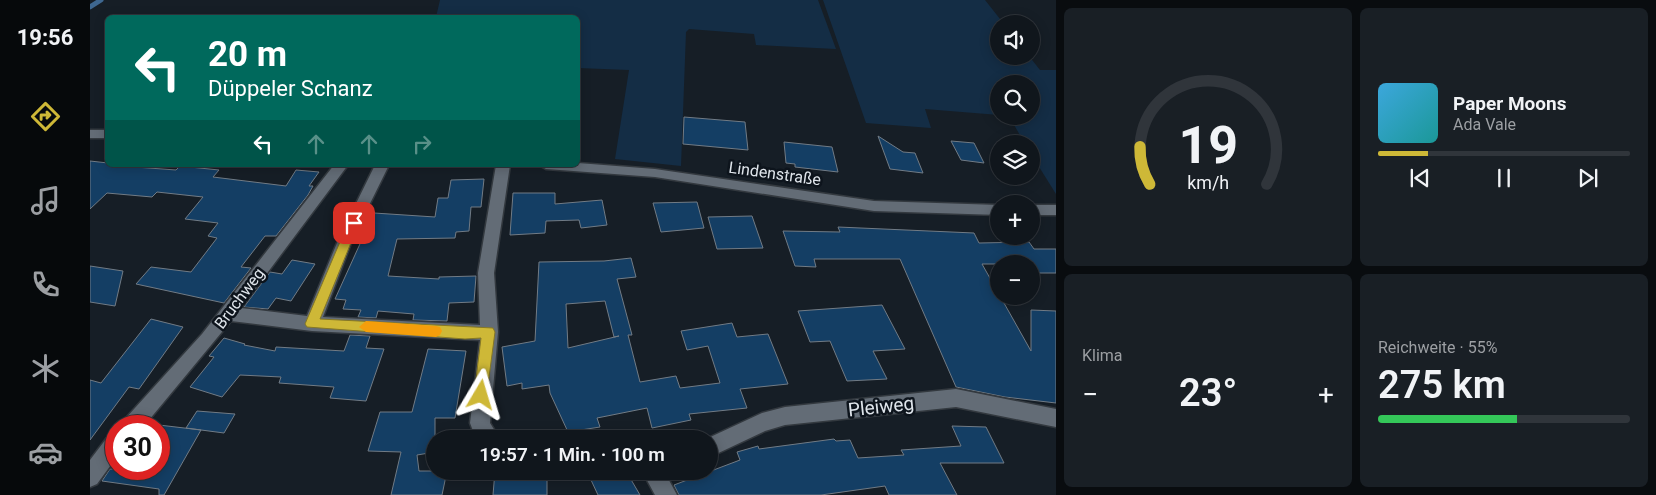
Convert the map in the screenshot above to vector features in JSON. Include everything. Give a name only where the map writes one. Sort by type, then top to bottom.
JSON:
[{"type":"street","points":[[90,144],[100,134]]},
{"type":"street","name":"Bruchweg","points":[[142,415],[179,375],[228,314],[339,167]]},
{"type":"street","points":[[312,324],[346,238],[381,167]]},
{"type":"street","points":[[481,430],[480,423],[488,332],[486,273],[503,167]]},
{"type":"street","name":"Lindenstraße","points":[[573,167],[655,173],[874,206],[990,210]]},
{"type":"street","points":[[1040,210],[1056,210]]},
{"type":"street","points":[[228,314],[312,324],[465,333],[488,332]]},
{"type":"street","name":"Pleiweg","points":[[718,443],[762,422],[785,416],[956,398],[1056,418]]},
{"type":"street","points":[[90,477],[105,457]]},
{"type":"street","points":[[658,480],[667,495]]},
{"type":"shaded area","points":[[440,0],[818,0],[836,49],[756,45],[754,34],[689,29],[686,32],[681,166],[615,159],[629,70],[580,68],[580,15],[436,15]]},
{"type":"shaded area","points":[[823,0],[985,0],[997,15],[990,15],[990,65],[1036,65],[1040,70],[1056,70],[1056,194],[1040,168],[1040,135],[1020,135],[1014,125],[1040,125],[1040,75],[990,75],[990,114],[925,109],[931,128],[866,123]]},
{"type":"building","points":[[684,117],[745,122],[748,150],[683,144]]},
{"type":"building","points":[[878,136],[903,152],[915,153],[923,173],[890,169]]},
{"type":"building","points":[[951,141],[974,143],[984,163],[961,160]]},
{"type":"building","points":[[784,142],[832,147],[838,172],[795,167],[795,164],[786,163]]},
{"type":"building","points":[[90,161],[105,163],[105,167],[176,170],[179,167],[190,167],[219,170],[213,177],[286,186],[296,170],[319,172],[309,186],[313,186],[308,195],[276,236],[265,236],[241,267],[251,268],[224,303],[136,284],[151,267],[191,272],[217,238],[208,236],[218,223],[185,219],[203,197],[157,192],[152,197],[107,193],[90,209]]},
{"type":"building","points":[[484,179],[481,207],[471,207],[469,231],[456,232],[455,238],[397,239],[388,276],[439,279],[439,277],[476,276],[474,302],[449,303],[447,321],[413,320],[414,314],[378,311],[376,318],[358,317],[361,310],[343,309],[346,300],[335,299],[374,213],[435,217],[438,198],[448,198],[451,180]]},
{"type":"building","points":[[513,193],[555,193],[555,204],[602,200],[607,225],[581,228],[579,220],[546,221],[545,233],[510,235]]},
{"type":"building","points":[[697,202],[704,228],[661,232],[653,203]]},
{"type":"building","points":[[752,216],[763,248],[717,249],[708,217]]},
{"type":"building","points":[[838,227],[974,233],[979,243],[990,243],[990,245],[1031,245],[1034,249],[1056,249],[1056,273],[1040,273],[1040,255],[990,255],[990,264],[982,264],[990,278],[990,305],[1005,305],[1031,351],[1031,310],[1056,311],[1056,403],[1005,397],[956,387],[900,259],[814,259],[816,267],[795,266],[783,231],[840,232]]},
{"type":"building","points":[[631,258],[636,277],[617,279],[632,335],[628,335],[640,382],[676,376],[680,388],[720,383],[708,346],[687,350],[681,331],[732,323],[737,337],[768,334],[788,384],[740,389],[747,408],[689,414],[691,420],[652,428],[647,408],[597,418],[600,427],[567,430],[550,393],[549,385],[522,389],[522,383],[507,386],[502,347],[535,341],[539,262],[604,261]],"holes":[[[605,301],[614,337],[619,336],[568,348],[566,304]]]},
{"type":"building","points":[[292,260],[315,264],[291,301],[276,298],[268,309],[244,307],[270,272],[282,274]]},
{"type":"building","points":[[90,266],[123,271],[115,306],[90,302]]},
{"type":"building","points":[[882,305],[905,349],[873,351],[887,379],[847,381],[830,341],[810,342],[798,311]]},
{"type":"building","points":[[151,319],[183,327],[139,389],[129,387],[108,415],[105,415],[105,420],[90,440],[90,380],[101,383]]},
{"type":"building","points":[[350,335],[370,336],[366,348],[384,349],[366,401],[330,398],[334,387],[279,383],[281,377],[240,375],[222,397],[190,387],[214,357],[209,356],[224,338],[244,345],[275,351],[276,347],[344,351]]},
{"type":"building","points":[[428,349],[466,351],[455,418],[435,418],[435,430],[426,430],[426,454],[417,455],[419,471],[426,471],[426,480],[445,480],[442,495],[391,495],[401,452],[368,451],[380,412],[412,412]]},
{"type":"building","points":[[197,411],[235,414],[224,433],[186,428]]},
{"type":"building","points":[[170,426],[201,430],[164,495],[159,495],[159,489],[102,481],[105,476],[105,480],[170,480]]},
{"type":"building","points":[[952,426],[986,427],[1004,463],[940,463],[957,495],[889,495],[885,486],[821,495],[679,495],[674,485],[687,480],[718,480],[718,468],[740,460],[737,452],[758,446],[759,449],[834,439],[836,441],[850,440],[858,458],[904,455],[901,450],[961,446]]},
{"type":"building","points":[[494,480],[547,480],[547,495],[493,495]]},
{"type":"building","points":[[591,480],[631,480],[640,495],[598,495]]},
{"type":"waterway","points":[[90,7],[101,0]]},
{"type":"slow traffic","points":[[366,327],[436,331]]},
{"type":"route","points":[[354,223],[346,238],[312,324],[465,333],[488,332],[481,395]]}]
